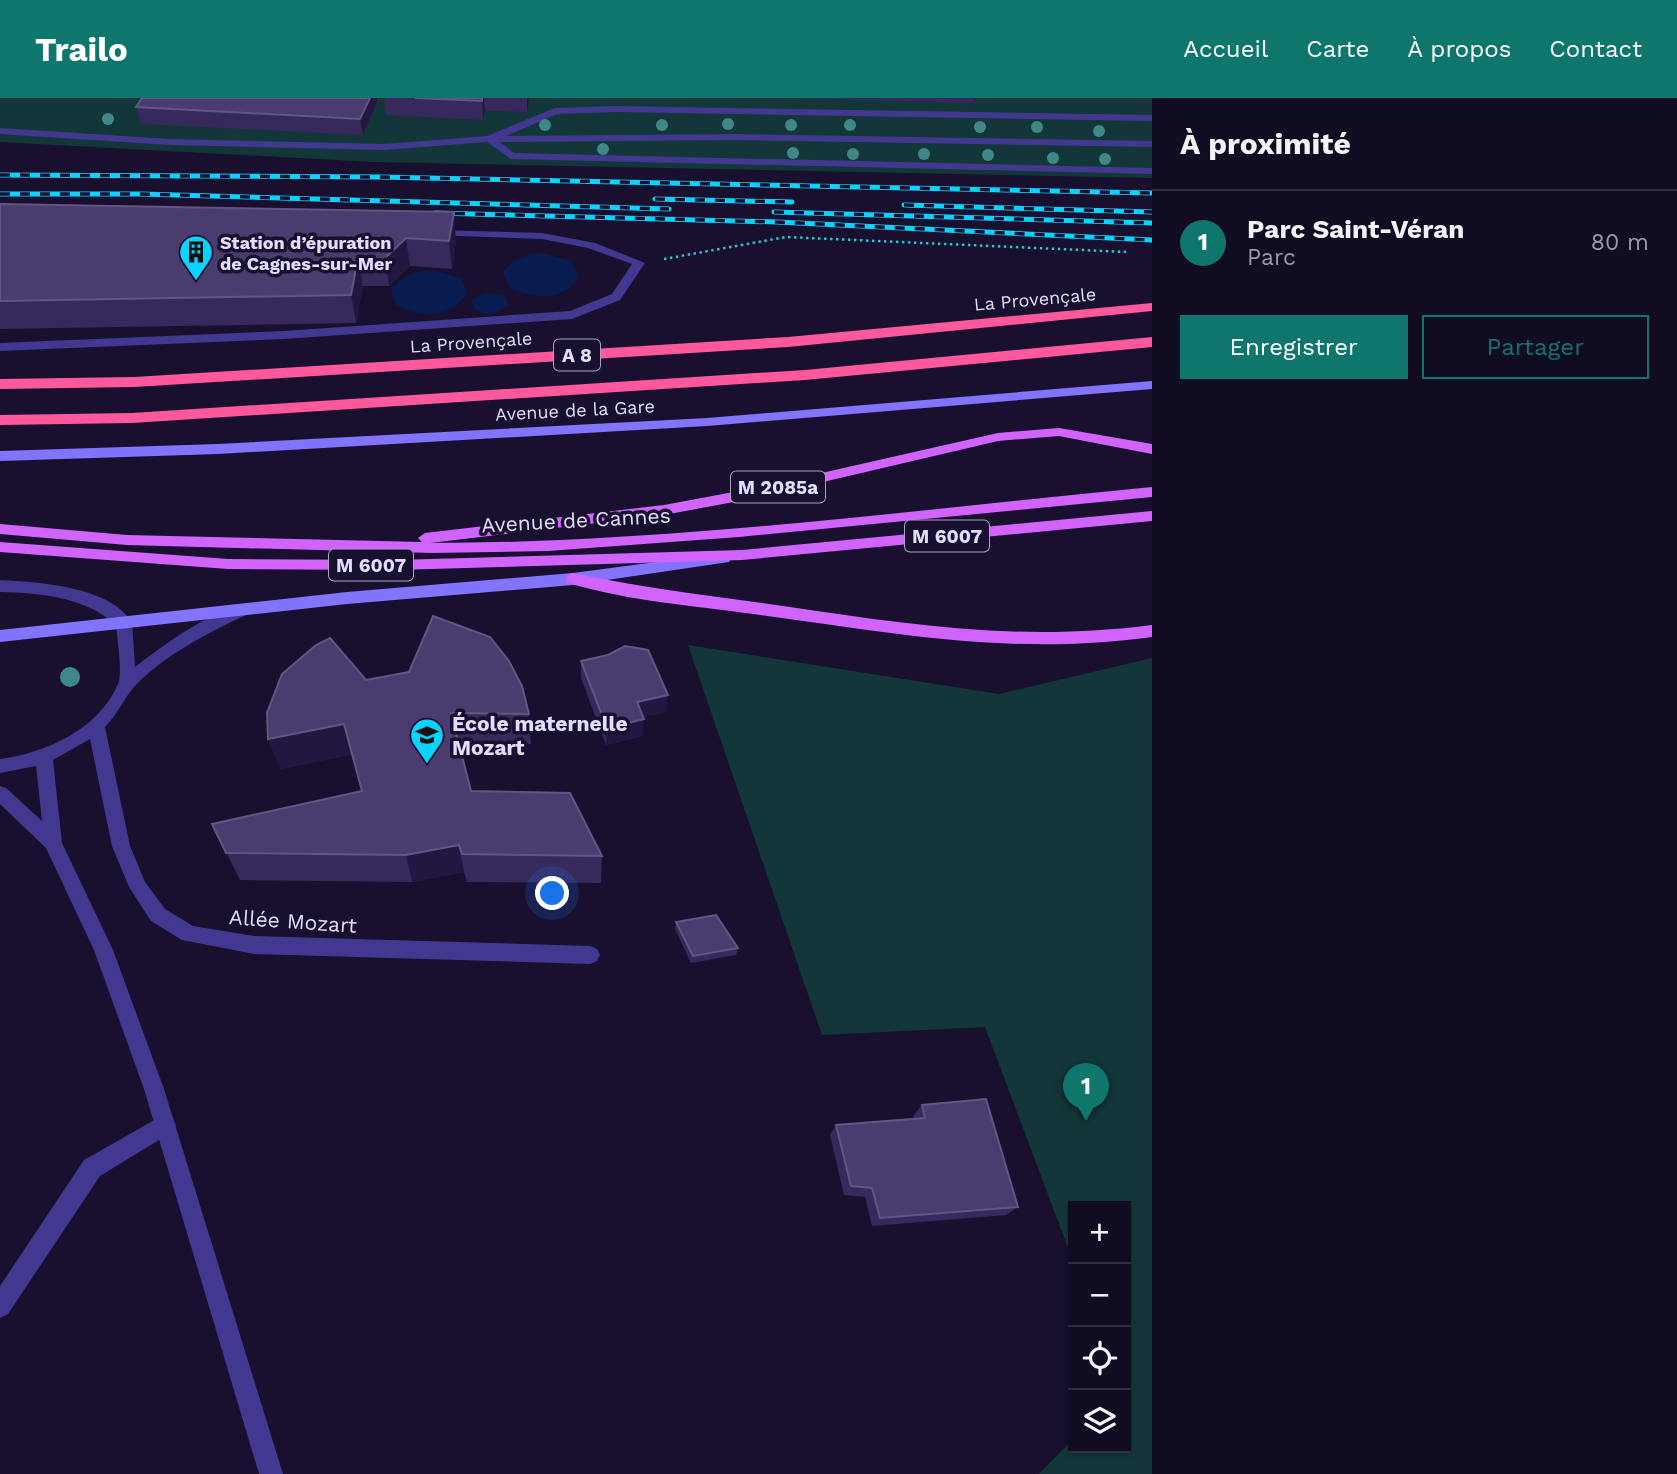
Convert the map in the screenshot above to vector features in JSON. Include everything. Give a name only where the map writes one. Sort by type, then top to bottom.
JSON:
[{"type":"highway","name":"La Provençale","points":[[0,384],[134,383],[788,342],[1152,307]]},
{"type":"highway","name":"A 8","points":[[0,420],[132,418],[804,375],[1152,342]]},
{"type":"main road","name":"Avenue de la Gare","points":[[0,456],[288,445],[694,423],[1152,385]]},
{"type":"main road","name":"M 2085a","points":[[400,544],[430,537],[664,510],[755,493],[998,437],[1059,432],[1152,449]]},
{"type":"main road","name":"Avenue de Cannes","points":[[0,529],[127,540],[400,544],[432,548],[548,546],[738,532],[1152,492]]},
{"type":"main road","name":"Avenue de Cannes","points":[[0,547],[256,564],[396,565],[742,555],[1152,516]]},
{"type":"main road","points":[[0,636],[573,579],[742,555]]},
{"type":"main road","points":[[573,579],[616,589],[839,621],[1019,642],[1110,639],[1152,631]]},
{"type":"street","points":[[489,139],[555,111],[604,109],[1152,118]]},
{"type":"street","points":[[0,131],[170,142],[385,147],[489,139],[737,137],[1152,144]]},
{"type":"street","points":[[489,139],[511,156],[1152,171]]},
{"type":"street","points":[[0,346],[284,335],[572,315],[616,297],[639,263],[591,245],[542,236],[418,233]]},
{"type":"street","points":[[0,586],[70,592],[107,607],[124,622],[128,683]]},
{"type":"street","points":[[0,766],[44,757],[96,726],[128,683],[202,629],[240,611]]},
{"type":"street","name":"Allée Mozart","points":[[96,726],[118,835],[138,887],[158,915],[189,934],[254,945],[590,955]]},
{"type":"street","points":[[44,757],[53,844],[103,950],[165,1125],[271,1474]]},
{"type":"street","points":[[0,793],[53,844]]},
{"type":"street","points":[[0,1306],[92,1168],[165,1125]]},
{"type":"path","points":[[639,263],[697,254],[748,239],[786,237],[1127,252]]},
{"type":"green space","points":[[0,98],[1152,98],[1152,178],[373,162],[0,142]]},
{"type":"green space","points":[[688,645],[999,694],[1152,658],[1152,1474],[1039,1474],[1068,1444],[1068,1453],[1131,1453],[1131,1201],[1068,1201],[1068,1248],[985,1027],[822,1035]]},
{"type":"water","points":[[542,253],[571,261],[579,275],[574,284],[549,296],[519,292],[510,288],[503,273],[507,268],[520,258]]},
{"type":"water","points":[[432,270],[461,278],[467,292],[461,301],[435,314],[415,312],[396,305],[391,291],[399,281],[414,273]]},
{"type":"water","points":[[485,293],[504,295],[509,305],[495,314],[483,313],[473,308],[472,300]]},
{"type":"building","points":[[142,98],[370,98],[360,119],[136,107]]},
{"type":"building","points":[[415,98],[482,98],[482,101]]},
{"type":"building","name":"Station d’épuration de Cagnes-sur-Mer","points":[[0,204],[454,212],[449,241],[406,238],[385,258],[358,258],[351,295],[0,301]]},
{"type":"building","points":[[433,616],[490,637],[509,661],[522,686],[529,714],[451,713],[471,791],[570,793],[602,856],[462,854],[459,845],[406,855],[226,853],[212,824],[362,791],[344,724],[268,739],[267,713],[282,674],[316,645],[330,638],[366,680],[409,672]]},
{"type":"building","points":[[625,646],[648,650],[668,695],[637,702],[644,719],[607,728],[581,661],[608,655]]},
{"type":"building","points":[[716,915],[738,948],[693,956],[676,922]]},
{"type":"building","points":[[986,1099],[1018,1207],[880,1218],[872,1188],[851,1186],[836,1125],[925,1118],[922,1105]]},
{"type":"railway","points":[[0,175],[380,177],[1152,193]]},
{"type":"railway","points":[[0,194],[141,194],[669,209]]},
{"type":"railway","points":[[655,199],[792,202]]},
{"type":"railway","points":[[904,205],[1152,212]]},
{"type":"railway","points":[[774,212],[1152,223]]},
{"type":"railway","points":[[435,213],[777,222],[1152,240]]},
{"type":"place","name":"Station d’épuration de Cagnes-sur-Mer","points":[[196,282]]},
{"type":"place","name":"École maternelle Mozart","points":[[427,765]]},
{"type":"place","name":"Parc Saint-Véran","points":[[1086,1121]]}]
